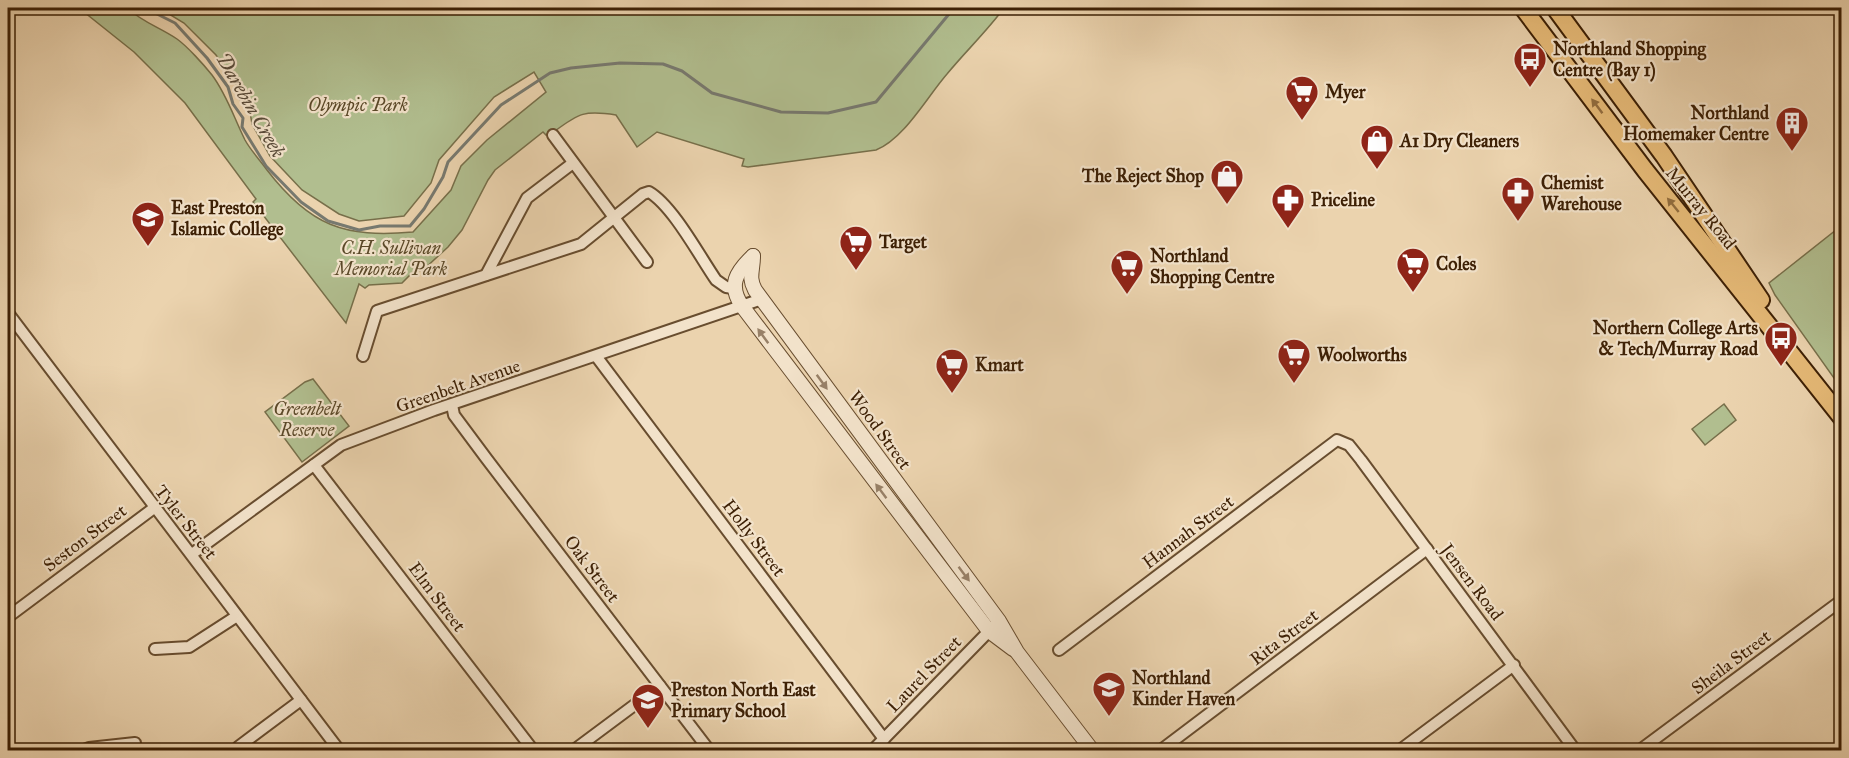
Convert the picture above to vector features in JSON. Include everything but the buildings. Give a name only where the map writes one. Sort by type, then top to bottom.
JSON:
[{"type":"main road","name":"Murray Road","points":[[1523,8],[1645,170],[1842,418]]},
{"type":"main road","name":"Murray Road","points":[[1555,8],[1664,156],[1830,402]]},
{"type":"main road","points":[[1645,170],[1664,156]]},
{"type":"street","points":[[553,135],[647,262]]},
{"type":"street","points":[[486,275],[527,198],[573,163]]},
{"type":"street","points":[[363,356],[377,311],[581,244],[643,194],[649,192],[676,221],[716,280],[726,287],[759,295]]},
{"type":"street","points":[[734,288],[738,273],[753,256],[750,277],[759,295]]},
{"type":"street","name":"Wood Street","points":[[734,288],[736,298],[778,356],[988,631],[1017,652]]},
{"type":"street","name":"Wood Street","points":[[759,295],[999,621],[1017,652],[1092,750]]},
{"type":"street","name":"Greenbelt Avenue","points":[[192,555],[341,445],[742,306],[759,295]]},
{"type":"street","name":"Tyler Street","points":[[8,313],[339,750]]},
{"type":"street","points":[[778,356],[786,349],[788,335]]},
{"type":"street","name":"Holly Street","points":[[596,356],[885,739]]},
{"type":"street","name":"Oak Street","points":[[452,405],[454,415],[473,441],[709,750]]},
{"type":"street","name":"Jensen Road","points":[[1337,440],[1348,445],[1514,665],[1575,750]]},
{"type":"street","name":"Hannah Street","points":[[1059,650],[1337,440]]},
{"type":"street","name":"Elm Street","points":[[314,465],[533,750]]},
{"type":"street","name":"Seston Street","points":[[8,617],[154,508]]},
{"type":"street","name":"Rita Street","points":[[1161,750],[1427,549]]},
{"type":"street","name":"Sheila Street","points":[[1640,750],[1842,600]]},
{"type":"street","points":[[155,649],[189,647],[237,616]]},
{"type":"street","name":"Laurel Street","points":[[873,750],[999,621]]},
{"type":"street","points":[[1400,750],[1514,665]]},
{"type":"street","points":[[574,750],[660,686]]},
{"type":"street","points":[[238,747],[301,700]]},
{"type":"street","points":[[84,750],[135,743]]},
{"type":"green space","name":"Olympic Park","points":[[79,8],[127,8],[177,39],[212,75],[247,144],[298,204],[314,216],[348,230],[389,233],[413,232],[451,190],[461,166],[487,140],[546,92],[534,72],[494,97],[439,160],[431,183],[404,216],[359,221],[339,214],[302,190],[270,156],[252,124],[250,112],[240,100],[238,87],[216,55],[184,23],[159,8],[1004,8],[947,74],[915,116],[896,137],[876,150],[748,167],[742,166],[744,159],[657,132],[637,147],[616,115],[583,114],[555,131],[546,135],[543,132],[495,170],[462,230],[448,247],[423,270],[413,272],[402,283],[369,285],[365,288],[359,284],[346,323],[253,202],[256,199],[185,103],[134,52]]},
{"type":"green space","points":[[1841,226],[1841,388],[1775,295],[1769,283]]},
{"type":"green space","name":"Greenbelt Reserve","points":[[313,379],[349,426],[302,462],[265,412],[305,382]]},
{"type":"green space","points":[[1724,404],[1736,420],[1705,445],[1692,429]]},
{"type":"waterway","name":"Darebin Creek","points":[[145,8],[175,23],[207,58],[228,87],[233,104],[243,118],[242,127],[266,166],[301,202],[328,221],[359,230],[380,226],[410,226],[424,209],[443,177],[448,162],[501,105],[550,73],[571,68],[620,63],[663,64],[682,71],[712,93],[781,112],[828,113],[876,102],[954,8]]},
{"type":"place","name":"Northland Shopping Centre (Bay 1)","points":[[1530,88]]},
{"type":"place","name":"Myer","points":[[1302,121]]},
{"type":"place","name":"Northland Homemaker Centre","points":[[1792,152]]},
{"type":"place","name":"A1 Dry Cleaners","points":[[1377,170]]},
{"type":"place","name":"The Reject Shop","points":[[1227,205]]},
{"type":"place","name":"Chemist Warehouse","points":[[1518,222]]},
{"type":"place","name":"Priceline","points":[[1288,229]]},
{"type":"place","name":"East Preston Islamic College","points":[[148,247]]},
{"type":"place","name":"Target","points":[[856,271]]},
{"type":"place","name":"Coles","points":[[1413,293]]},
{"type":"place","name":"Northland Shopping Centre","points":[[1127,295]]},
{"type":"place","name":"Northern College Arts & Tech/Murray Road","points":[[1781,367]]},
{"type":"place","name":"Woolworths","points":[[1294,384]]},
{"type":"place","name":"Kmart","points":[[952,394]]},
{"type":"place","name":"Northland Kinder Haven","points":[[1109,717]]},
{"type":"place","name":"Preston North East Primary School","points":[[648,729]]},
{"type":"park label","name":"C.H. Sullivan Memorial Park","points":[[391,258]]}]
